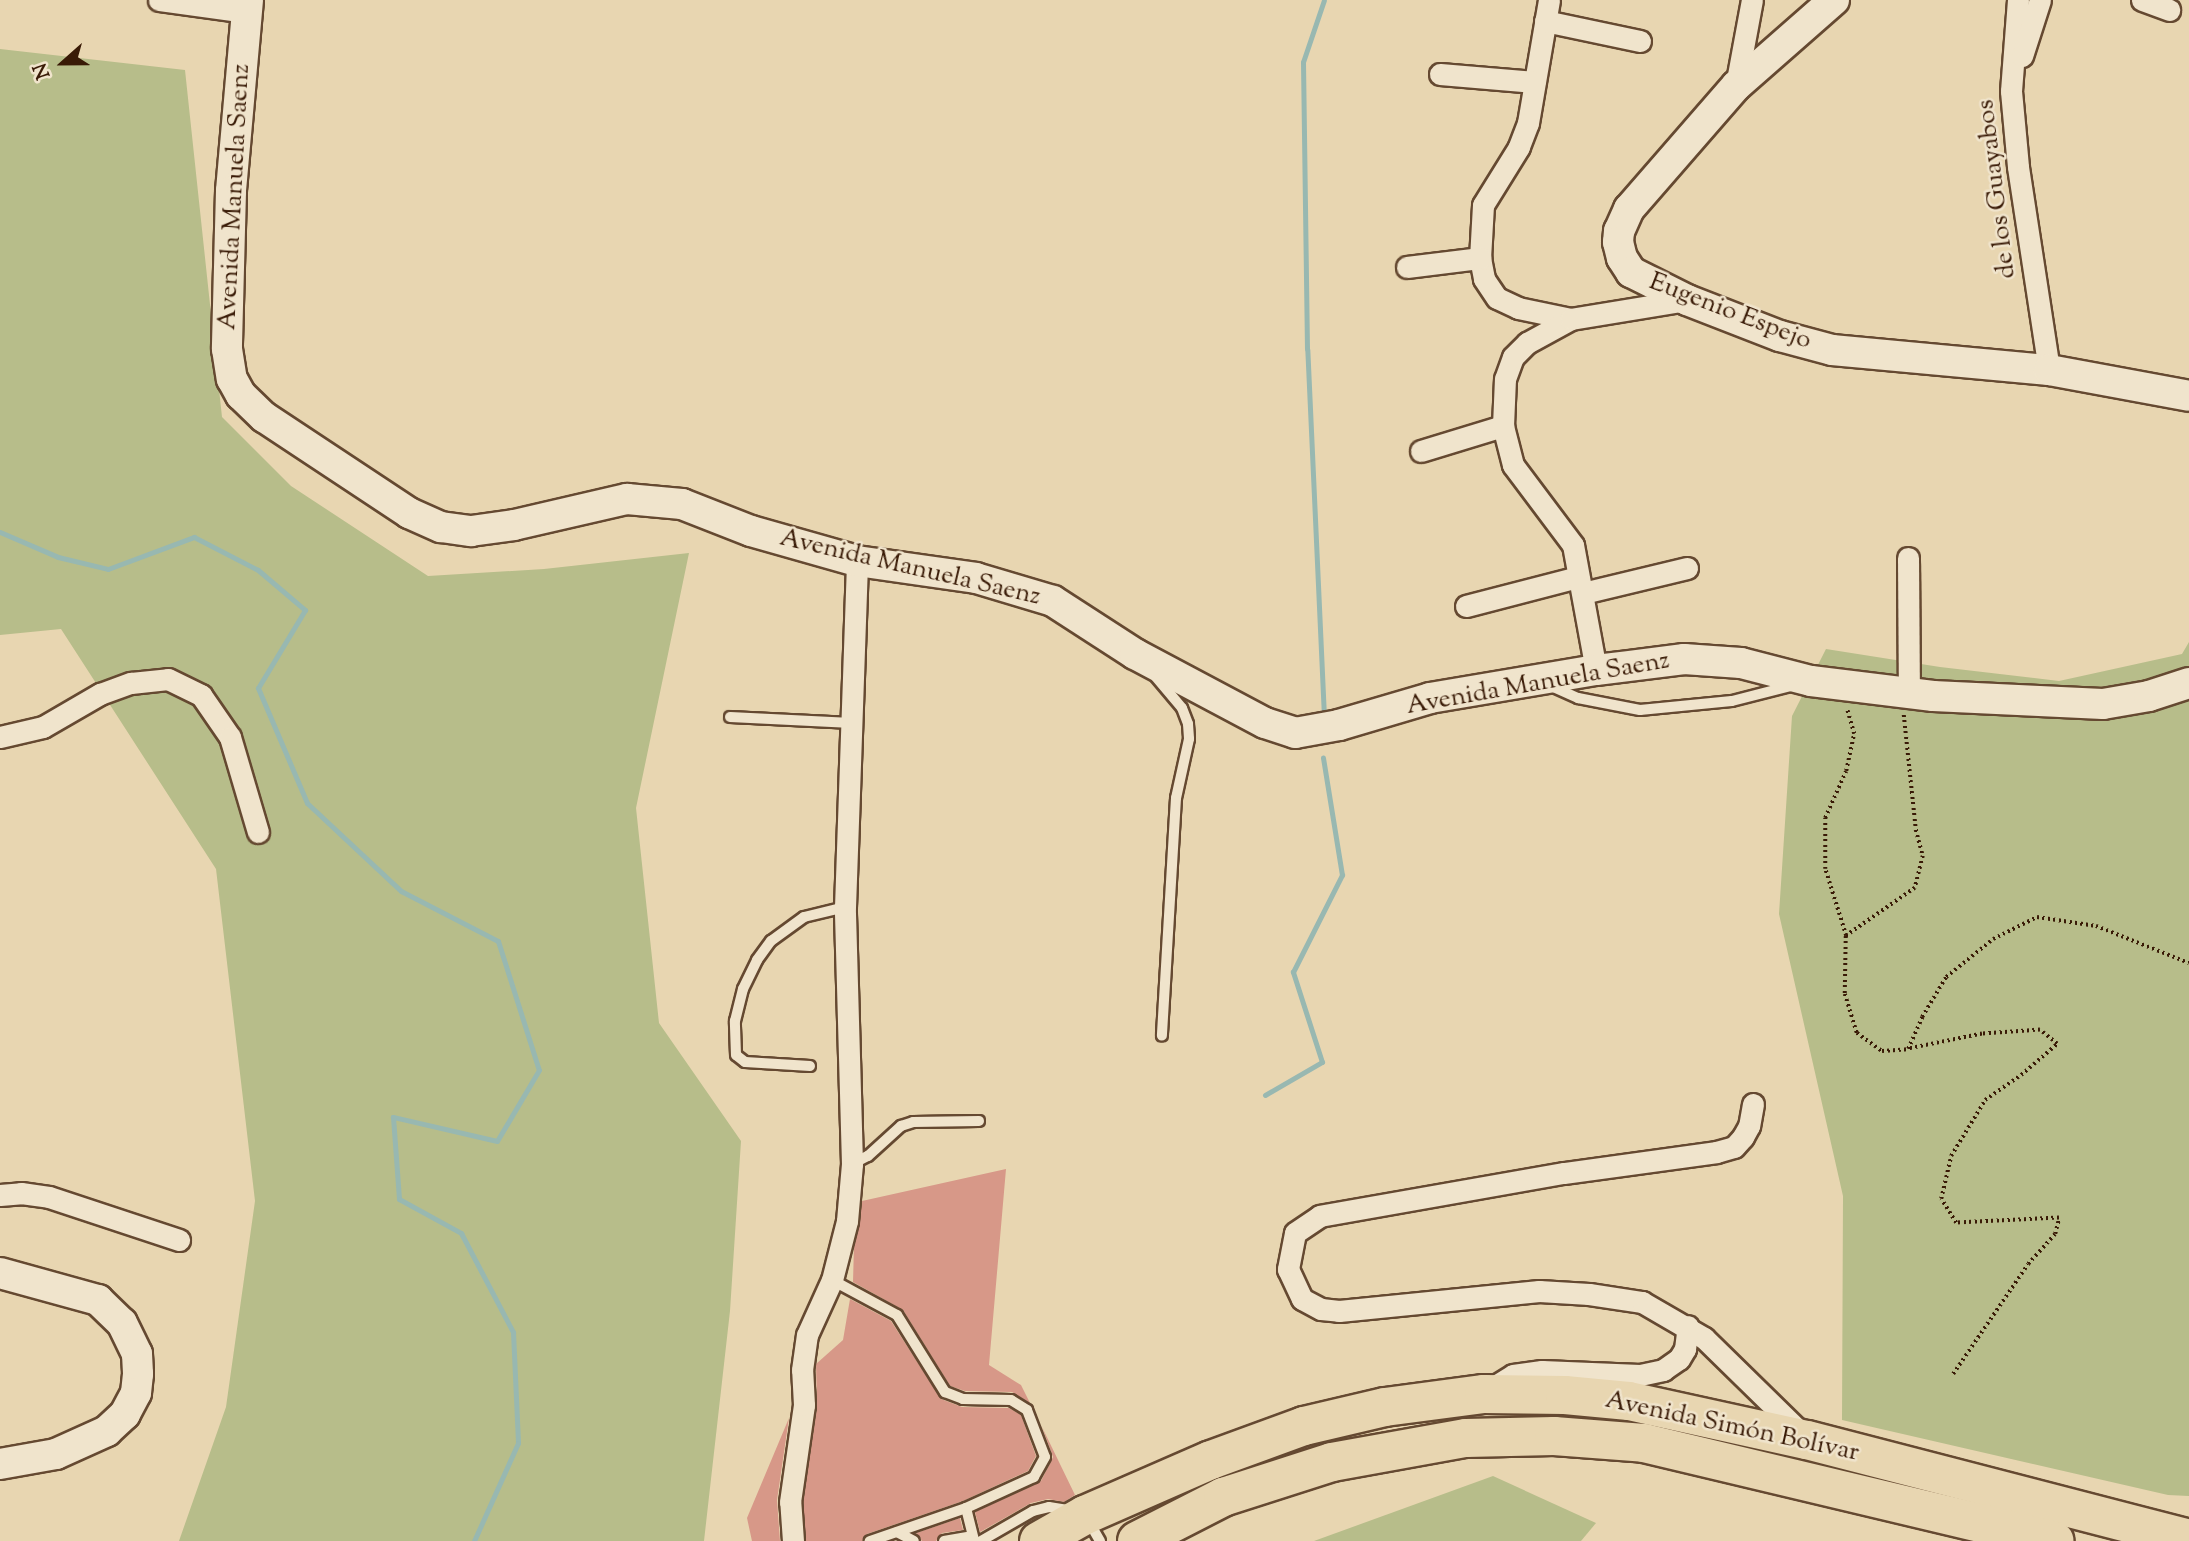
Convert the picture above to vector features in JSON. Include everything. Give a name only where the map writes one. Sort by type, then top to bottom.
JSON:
[{"type":"highway","name":"Avenida Simón Bolívar","points":[[1039,1541],[1093,1528],[1211,1460],[1304,1426],[1385,1407],[1484,1394],[1566,1395],[1629,1401],[1807,1440],[2189,1538]]},
{"type":"highway","name":"Avenida Simón Bolívar","points":[[1137,1541],[1223,1497],[1332,1462],[1466,1438],[1554,1436],[1644,1444],[2054,1541]]},
{"type":"street","points":[[159,0],[247,6]]},
{"type":"street","points":[[1735,86],[1752,0]]},
{"type":"street","name":"Eugenio Espejo","points":[[1834,0],[1735,86],[1629,209],[1619,231],[1622,258],[1631,272],[1687,300],[1780,336],[1832,350],[2049,370],[2189,396]]},
{"type":"street","name":"de los Guayabos","points":[[2018,0],[2011,91],[2018,167],[2049,370]]},
{"type":"street","points":[[2011,91],[2040,0]]},
{"type":"street","points":[[2142,0],[2169,10]]},
{"type":"street","name":"Avenida Manuela Saenz","points":[[247,6],[231,191],[227,349],[237,387],[264,416],[409,513],[441,527],[471,531],[514,526],[627,499],[682,503],[751,531],[857,561],[975,578],[1053,601],[1135,654],[1265,723],[1295,733],[1339,725],[1430,698],[1597,670],[1684,659],[1741,663],[1811,681],[1905,693],[2103,704],[2149,696],[2189,683]]},
{"type":"street","points":[[1571,319],[1518,308],[1497,298],[1484,279],[1480,258],[1483,205],[1519,147],[1528,122],[1547,10],[1640,41]]},
{"type":"street","points":[[1440,74],[1535,82]]},
{"type":"street","points":[[1406,267],[1480,258]]},
{"type":"street","points":[[1597,670],[1573,545],[1513,465],[1503,426],[1505,379],[1513,357],[1527,343],[1571,319],[1687,300]]},
{"type":"street","points":[[1421,451],[1503,426]]},
{"type":"street","points":[[1905,693],[1908,558]]},
{"type":"street","points":[[793,1541],[790,1502],[804,1405],[802,1370],[807,1335],[832,1280],[847,1221],[852,1164],[845,907],[857,561]]},
{"type":"street","points":[[1466,606],[1688,568]]},
{"type":"street","points":[[0,737],[43,727],[100,694],[131,683],[168,679],[201,695],[230,737],[258,832]]},
{"type":"street","points":[[1753,1104],[1749,1126],[1743,1137],[1734,1147],[1717,1152],[1442,1192],[1320,1216],[1295,1233],[1288,1269],[1302,1299],[1321,1309],[1339,1311],[1451,1298],[1552,1292],[1642,1303],[1688,1326],[1729,1360],[1807,1440],[1801,1480]]},
{"type":"street","points":[[0,1195],[49,1197],[179,1240]]},
{"type":"street","points":[[0,1273],[98,1300],[122,1323],[137,1354],[138,1374],[136,1393],[125,1414],[107,1431],[56,1454],[0,1464]]},
{"type":"street","points":[[1484,1394],[1513,1375],[1542,1371],[1640,1375],[1663,1370],[1679,1360],[1685,1349],[1688,1326]]},
{"type":"lane","points":[[1135,654],[1182,708],[1188,724],[1189,739],[1176,798],[1162,1037]]},
{"type":"lane","points":[[1536,680],[1578,698],[1640,710],[1732,701],[1811,681]]},
{"type":"lane","points":[[730,717],[852,723]]},
{"type":"lane","points":[[810,1066],[745,1062],[737,1055],[735,1021],[744,989],[757,960],[771,941],[804,917],[845,907]]},
{"type":"lane","points":[[852,1164],[868,1156],[901,1126],[912,1122],[979,1121]]},
{"type":"lane","points":[[832,1280],[897,1315],[920,1347],[945,1392],[963,1399],[1011,1400],[1027,1410],[1045,1457],[1034,1477],[966,1508],[870,1541]]},
{"type":"lane","points":[[944,1541],[976,1539],[1033,1511],[1049,1507],[1093,1528]]},
{"type":"lane","points":[[966,1508],[976,1539]]},
{"type":"lane","points":[[897,1532],[914,1541]]},
{"type":"path","points":[[1840,685],[1854,734],[1846,771],[1825,818],[1825,869],[1846,936],[1845,994],[1857,1033],[1882,1051],[1909,1049],[1982,1034],[2040,1030],[2057,1044],[2021,1075],[1985,1100],[1951,1156],[1941,1199],[1956,1223],[2059,1218],[2055,1234],[2028,1264],[1953,1374]]},
{"type":"path","points":[[1846,936],[1915,888],[1923,856],[1916,830],[1905,693]]},
{"type":"path","points":[[1909,1049],[1922,1017],[1946,977],[1993,939],[2036,917],[2096,926],[2189,963]]},
{"type":"green space","points":[[0,49],[185,70],[222,417],[291,486],[428,576],[544,569],[689,553],[636,808],[659,1023],[741,1141],[730,1311],[704,1541],[179,1541],[226,1407],[255,1201],[216,869],[61,629],[0,635]]},
{"type":"green space","points":[[2189,642],[2189,1496],[2168,1495],[1842,1420],[1843,1196],[1779,914],[1792,716],[1826,649],[1940,667],[2059,681],[2182,654]]},
{"type":"green space","points":[[1493,1476],[1596,1523],[1581,1541],[1314,1541]]},
{"type":"building","points":[[1006,1169],[989,1365],[1021,1385],[1030,1403],[1012,1392],[965,1391],[950,1386],[903,1310],[853,1282],[854,1246],[862,1201]]},
{"type":"building","points":[[850,1299],[891,1321],[941,1399],[962,1407],[1009,1408],[1021,1415],[1036,1456],[1028,1471],[963,1501],[867,1534],[862,1541],[806,1541],[803,1502],[817,1407],[816,1364],[843,1340]]},
{"type":"building","points":[[789,1418],[777,1500],[780,1541],[752,1541],[747,1518]]},
{"type":"building","points":[[1042,1427],[1075,1495],[1064,1502],[1048,1499],[1031,1503],[980,1532],[975,1512],[1041,1481],[1053,1457]]},
{"type":"building","points":[[960,1518],[963,1530],[942,1533],[936,1541],[922,1541],[916,1533]]},
{"type":"waterway","points":[[1324,0],[1303,62],[1307,349],[1324,717]]},
{"type":"waterway","points":[[0,532],[58,557],[108,569],[194,537],[258,570],[305,610],[258,688],[307,803],[401,891],[498,941],[539,1070],[497,1141],[393,1117],[399,1199],[461,1233],[513,1332],[518,1443],[474,1541]]},
{"type":"waterway","points":[[1265,1095],[1322,1062],[1293,972],[1342,875],[1323,758]]}]
